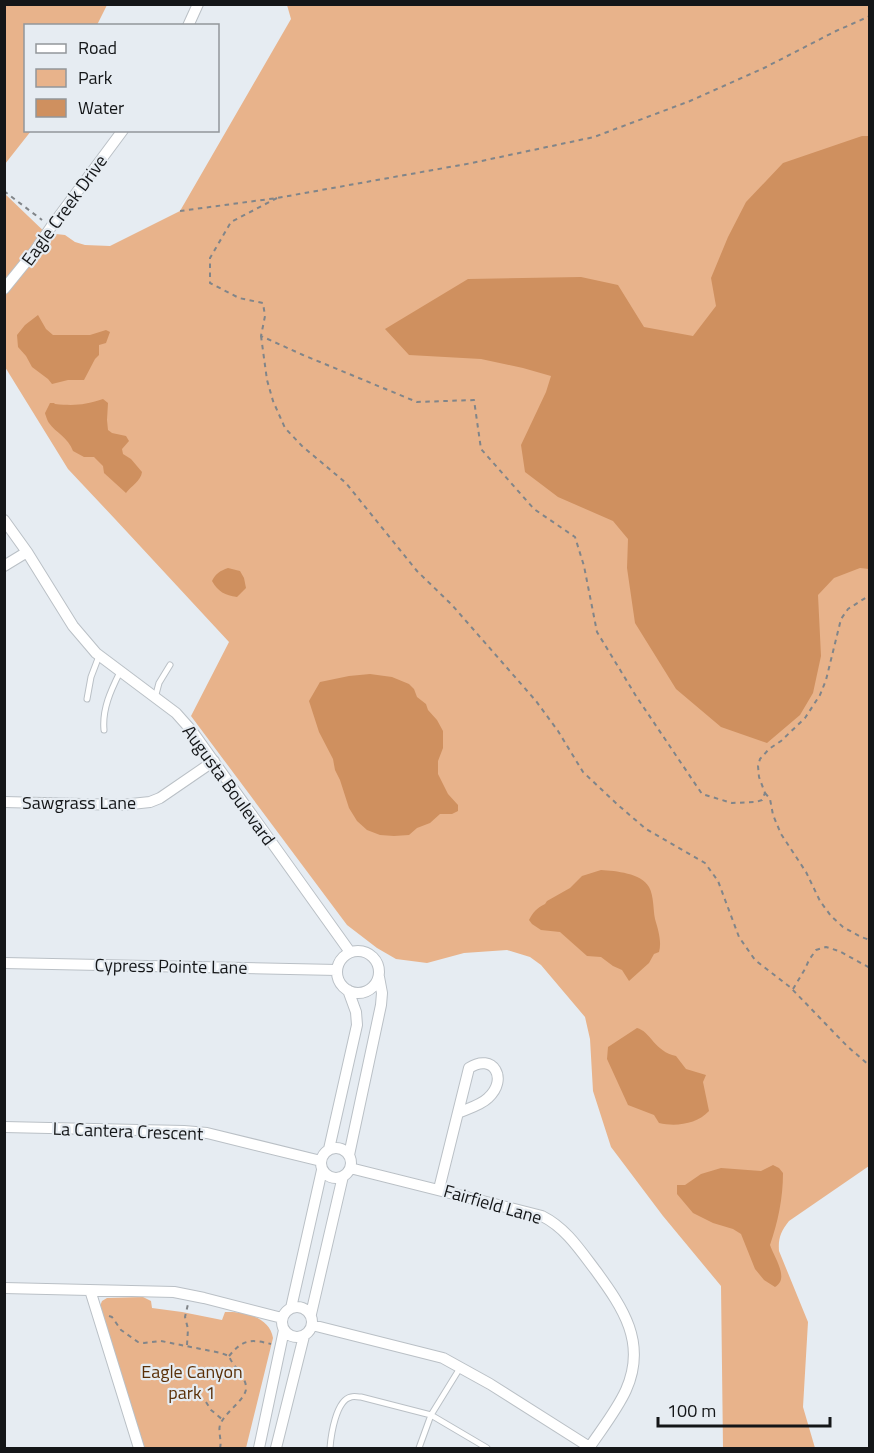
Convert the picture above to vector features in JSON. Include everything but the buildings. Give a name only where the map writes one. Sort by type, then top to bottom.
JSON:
[{"type":"street","points":[[189,24],[198,4]]},
{"type":"street","name":"Eagle Creek Drive","points":[[4,289],[34,252],[122,132]]},
{"type":"street","name":"Augusta Boulevard","points":[[4,520],[27,552],[73,626],[99,656],[176,713],[192,731],[350,952]]},
{"type":"street","points":[[4,566],[27,552]]},
{"type":"street","name":"Sawgrass Lane","points":[[4,802],[122,805],[150,802],[214,761]]},
{"type":"street","points":[[284,1330],[295,1338],[304,1336],[310,1331],[351,1159],[349,1155],[381,1005],[382,993],[378,964],[369,954],[350,952],[341,959],[337,970],[339,982],[355,993],[370,989],[379,977]]},
{"type":"street","name":"Cypress Pointe Lane","points":[[4,963],[337,970]]},
{"type":"street","points":[[291,1308],[322,1156],[329,1149],[357,1025],[356,1012],[348,990]]},
{"type":"street","points":[[439,1189],[469,1068],[476,1063],[494,1067],[498,1073],[498,1082],[494,1091],[487,1099],[458,1113]]},
{"type":"street","name":"La Cantera Crescent","points":[[4,1127],[207,1133],[321,1165]]},
{"type":"street","points":[[329,1149],[342,1149],[349,1155]]},
{"type":"street","points":[[321,1165],[329,1177],[339,1178],[347,1172]]},
{"type":"street","name":"Fairfield Lane","points":[[347,1172],[439,1189],[542,1216],[564,1230],[573,1240],[622,1309],[632,1343],[631,1373],[626,1388],[590,1448]]},
{"type":"street","points":[[4,1288],[174,1292],[282,1318]]},
{"type":"street","points":[[90,1290],[139,1449]]},
{"type":"street","points":[[259,1449],[284,1330],[282,1318],[291,1308],[295,1307],[304,1308],[311,1320],[443,1358],[461,1366],[590,1448]]},
{"type":"street","points":[[276,1449],[304,1336]]},
{"type":"lane","points":[[87,699],[91,677],[99,656]]},
{"type":"lane","points":[[155,698],[159,683],[170,665]]},
{"type":"lane","points":[[104,730],[103,721],[107,700],[120,672]]},
{"type":"lane","points":[[419,1449],[431,1415],[461,1366]]},
{"type":"lane","points":[[330,1449],[338,1409],[343,1401],[350,1397],[361,1397],[431,1415],[487,1449]]},
{"type":"path","points":[[180,211],[277,198],[472,163],[594,137],[690,101],[870,16]]},
{"type":"path","points":[[4,191],[51,227]]},
{"type":"path","points":[[277,198],[231,222],[210,258],[210,283],[238,298],[263,303],[265,316],[261,336],[267,381],[285,428],[315,458],[346,483],[417,571],[452,605],[536,701],[583,772],[646,829],[705,863],[718,881],[740,937],[755,960],[793,990],[847,1046],[870,1066]]},
{"type":"path","points":[[261,336],[417,402],[474,400],[481,449],[534,509],[575,537],[584,566],[597,632],[642,705],[702,794],[732,803],[756,802],[762,800],[765,793]]},
{"type":"path","points":[[870,595],[849,609],[841,619],[826,680],[820,695],[805,718],[769,749],[760,759],[758,766],[759,777],[770,799],[773,815],[781,834],[831,916],[843,927],[870,940]]},
{"type":"path","points":[[793,990],[816,950],[826,947],[839,951],[870,968]]},
{"type":"path","points":[[187,1347],[189,1329],[185,1317],[189,1295]]},
{"type":"path","points":[[97,1313],[112,1317],[121,1330],[138,1342],[161,1341],[229,1356],[245,1382],[246,1393],[229,1410],[223,1420],[219,1431],[220,1449]]},
{"type":"path","points":[[229,1356],[238,1346],[248,1341],[281,1346]]},
{"type":"path","points":[[206,1402],[211,1410],[223,1420]]},
{"type":"green space","points":[[4,5],[107,5],[98,24],[24,24],[24,132],[30,132],[5,164]]},
{"type":"green space","points":[[287,5],[869,5],[869,1166],[789,1221],[781,1235],[779,1246],[808,1322],[803,1407],[815,1448],[723,1448],[721,1286],[663,1216],[611,1147],[593,1091],[590,1039],[585,1017],[541,965],[530,957],[507,950],[464,953],[427,963],[396,959],[347,925],[191,716],[229,642],[68,469],[5,367],[4,193],[52,239],[56,234],[65,235],[85,245],[110,246],[180,211],[291,19]]},
{"type":"green space","name":"Eagle Canyon park 1","points":[[143,1297],[151,1301],[152,1308],[222,1320],[225,1312],[247,1314],[267,1325],[273,1338],[246,1448],[143,1448],[100,1306],[107,1298]]},
{"type":"water","points":[[862,136],[870,136],[869,569],[860,568],[834,578],[818,595],[821,656],[813,693],[800,715],[767,743],[721,727],[676,689],[635,623],[627,568],[628,539],[613,521],[558,497],[525,472],[521,445],[551,376],[481,359],[409,355],[385,329],[468,279],[581,277],[618,285],[644,327],[693,336],[716,306],[711,278],[746,202],[783,163]]},
{"type":"water","points":[[38,315],[46,329],[53,335],[90,335],[106,330],[110,332],[106,343],[99,345],[99,355],[84,380],[68,380],[52,384],[32,367],[18,347],[17,335]]},
{"type":"water","points":[[103,399],[108,403],[108,430],[126,436],[129,441],[122,449],[123,454],[131,459],[142,472],[138,481],[126,493],[104,473],[103,466],[94,457],[84,457],[73,451],[68,442],[49,423],[45,414],[50,403],[79,404]]},
{"type":"water","points":[[228,568],[240,571],[244,578],[246,588],[237,597],[222,592],[212,581],[215,576]]},
{"type":"water","points":[[370,674],[392,677],[409,684],[417,697],[426,704],[443,731],[443,748],[438,761],[438,774],[448,794],[458,805],[458,811],[452,814],[440,814],[430,823],[417,828],[409,835],[380,835],[367,830],[357,821],[349,808],[333,759],[319,732],[309,701],[320,682]]},
{"type":"water","points":[[601,870],[634,876],[645,882],[652,894],[660,940],[659,952],[654,954],[649,963],[629,981],[622,970],[601,957],[587,956],[560,932],[541,930],[529,920],[537,909],[570,888],[582,876]]},
{"type":"water","points":[[637,1028],[646,1033],[663,1050],[676,1056],[686,1069],[706,1075],[703,1082],[709,1111],[699,1119],[679,1124],[659,1123],[654,1115],[628,1105],[607,1059],[608,1047]]},
{"type":"water","points":[[773,1165],[783,1173],[780,1210],[770,1245],[781,1273],[781,1279],[775,1287],[764,1280],[755,1269],[741,1234],[693,1213],[677,1194],[677,1185],[685,1185],[701,1174],[721,1168],[761,1171]]}]
